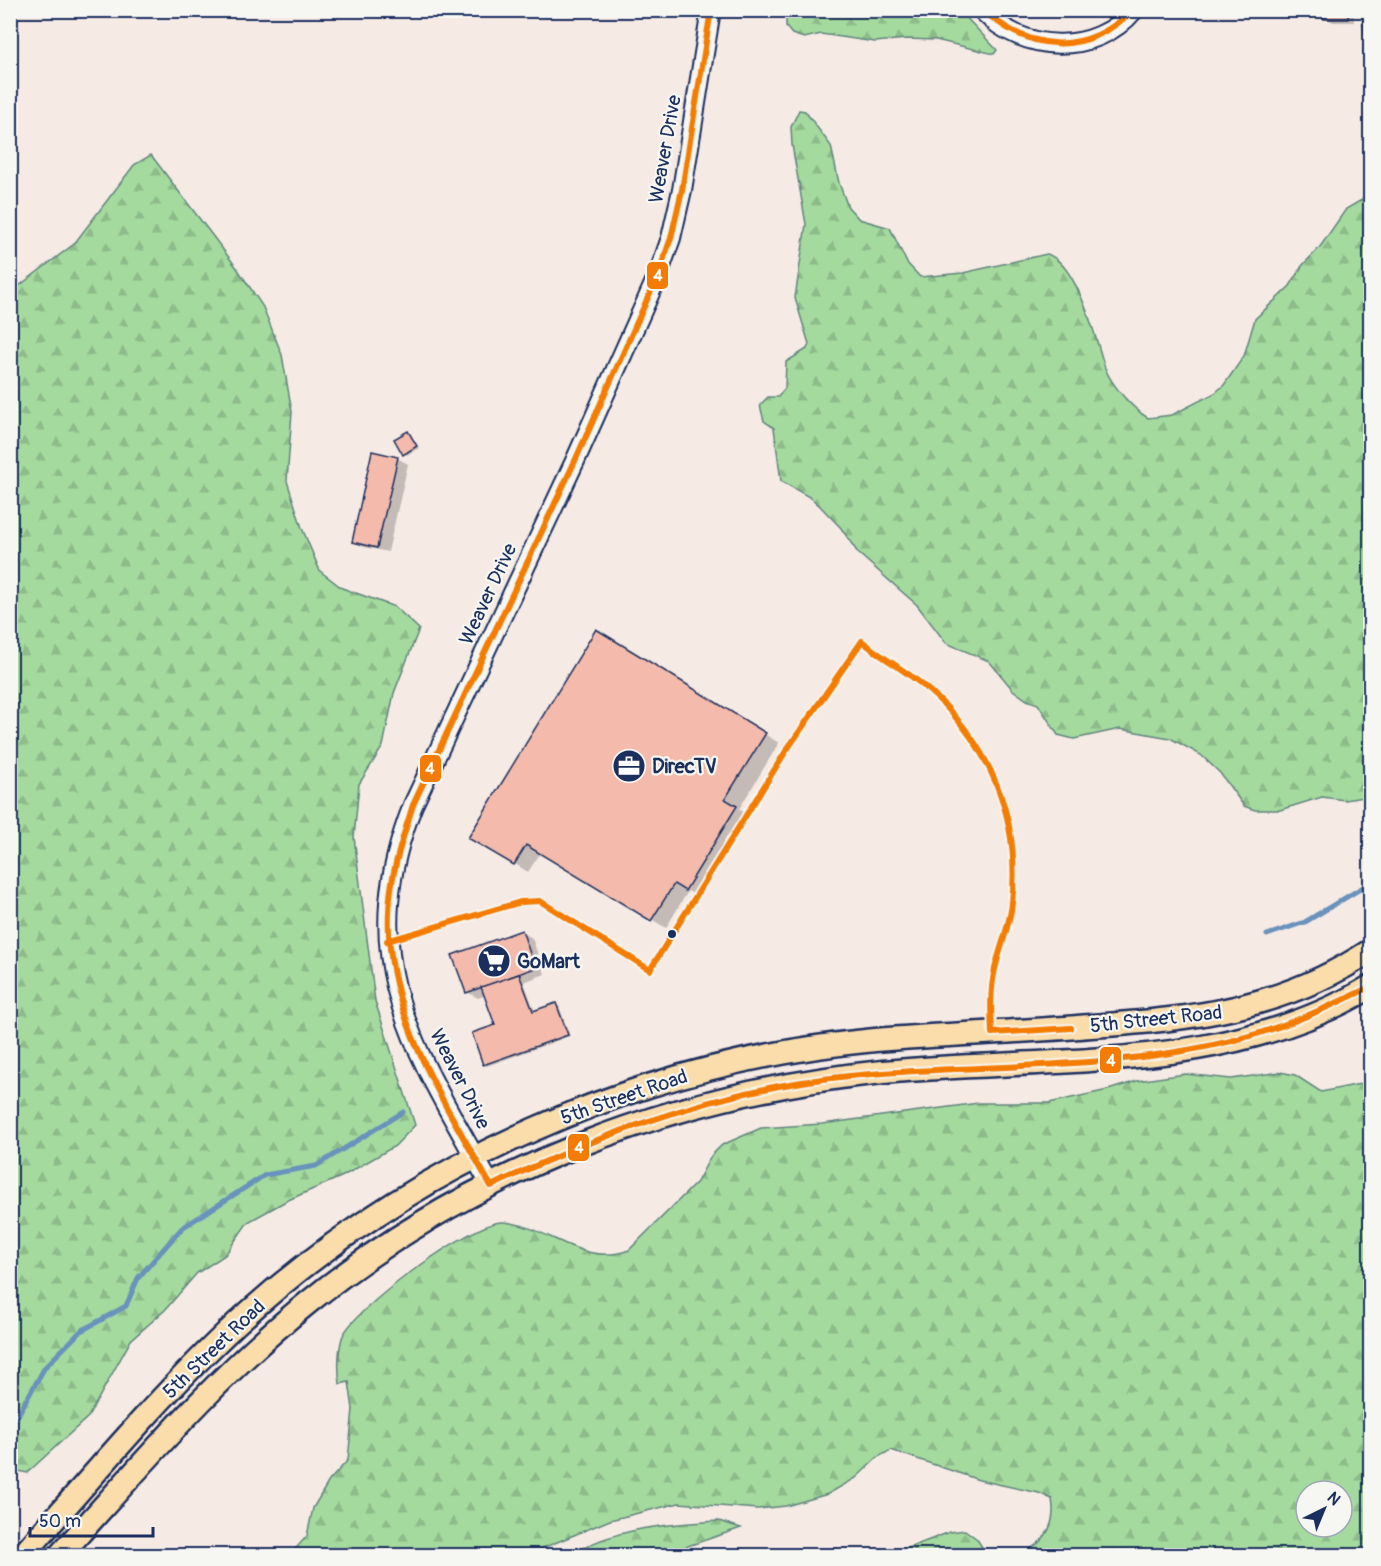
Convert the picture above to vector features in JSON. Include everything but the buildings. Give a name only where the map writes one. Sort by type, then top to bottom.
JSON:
[{"type":"main road","name":"5th Street Road","points":[[22,1556],[157,1405],[238,1323],[332,1246],[379,1214],[475,1157],[573,1113],[691,1073],[750,1059],[880,1040],[1175,1021],[1238,1010],[1301,988],[1371,951]]},
{"type":"main road","name":"5th Street Road","points":[[58,1556],[221,1381],[309,1301],[397,1239],[490,1186],[602,1136],[704,1103],[802,1082],[883,1072],[1149,1054],[1219,1044],[1308,1018],[1371,987]]},
{"type":"street","name":"Weaver Drive","points":[[490,1186],[419,1051],[397,996],[386,919],[393,864],[413,805],[575,461],[658,275],[671,238],[682,190],[711,10]]},
{"type":"street","points":[[982,10],[1007,31],[1045,44],[1065,44],[1093,38],[1118,26],[1134,10]]},
{"type":"green space","points":[[786,11],[960,11],[997,50],[994,54],[936,40],[907,39],[875,42],[821,34],[804,38],[792,34],[786,27]]},
{"type":"green space","points":[[1361,11],[1370,11],[1370,73]]},
{"type":"green space","points":[[799,110],[805,111],[831,146],[839,183],[848,207],[859,219],[890,228],[907,263],[920,277],[963,273],[1047,254],[1058,261],[1077,287],[1112,382],[1136,409],[1148,418],[1172,415],[1215,393],[1224,385],[1244,356],[1255,319],[1290,286],[1302,266],[1320,247],[1346,209],[1370,195],[1370,796],[1345,800],[1322,797],[1280,810],[1255,810],[1244,806],[1220,773],[1201,755],[1170,738],[1120,729],[1074,739],[1058,735],[1038,704],[1027,700],[1013,690],[989,661],[946,643],[917,605],[858,553],[841,528],[820,506],[811,498],[781,481],[774,428],[764,421],[760,405],[768,397],[778,397],[785,388],[786,362],[807,349],[809,344],[795,298],[806,224],[792,145],[791,127]]},
{"type":"green space","points":[[151,155],[237,268],[263,307],[282,355],[292,412],[287,481],[302,528],[320,571],[342,588],[395,607],[419,629],[394,693],[383,746],[359,784],[354,837],[375,1001],[415,1125],[395,1146],[343,1176],[286,1201],[248,1222],[225,1255],[197,1273],[165,1310],[131,1340],[88,1417],[27,1473],[10,1469],[11,292],[74,244],[134,165]]},
{"type":"green space","points":[[1280,1072],[1295,1075],[1321,1092],[1370,1082],[1370,1555],[1018,1555],[1035,1546],[1046,1534],[1052,1518],[1052,1499],[1039,1493],[979,1480],[891,1450],[878,1457],[856,1478],[828,1494],[786,1506],[758,1509],[679,1503],[610,1520],[526,1555],[290,1555],[307,1536],[313,1508],[329,1481],[348,1460],[353,1409],[349,1382],[340,1384],[339,1361],[342,1338],[350,1325],[390,1288],[442,1250],[467,1235],[488,1225],[503,1222],[535,1230],[580,1250],[596,1254],[612,1254],[629,1250],[697,1182],[711,1156],[722,1145],[761,1128],[822,1124],[979,1103],[1049,1103],[1137,1081],[1185,1074],[1231,1079]]},
{"type":"green space","points":[[719,1521],[741,1528],[676,1550],[645,1555],[569,1555],[605,1538],[623,1533],[660,1526]]},
{"type":"green space","points":[[965,1530],[977,1539],[985,1552],[981,1556],[890,1555],[950,1532]]},
{"type":"waterway","points":[[1267,935],[1305,922],[1370,883]]},
{"type":"waterway","points":[[10,1429],[45,1367],[81,1331],[126,1306],[138,1278],[182,1228],[265,1175],[316,1166],[403,1112]]},
{"type":"transit line","name":"4","points":[[711,10],[682,190],[671,238],[658,275],[575,461],[413,805],[394,871],[389,912],[390,949],[396,985],[420,1055],[491,1186],[604,1137],[682,1110],[761,1089],[856,1075],[1076,1063],[1185,1051],[1273,1029],[1322,1010],[1370,987]]},
{"type":"transit line","name":"4","points":[[983,10],[1020,35],[1039,41],[1058,43],[1078,42],[1096,35],[1115,25],[1133,10]]},
{"type":"transit line","name":"4","points":[[387,941],[521,902],[540,901],[650,970],[786,751],[862,641],[925,687],[948,709],[967,732],[983,757],[1006,812],[1014,872],[1009,920],[993,977],[992,1033],[1071,1028]]},
{"type":"place","name":"DirecTV","points":[[629,766]]},
{"type":"place","name":"GoMart","points":[[494,961]]}]
